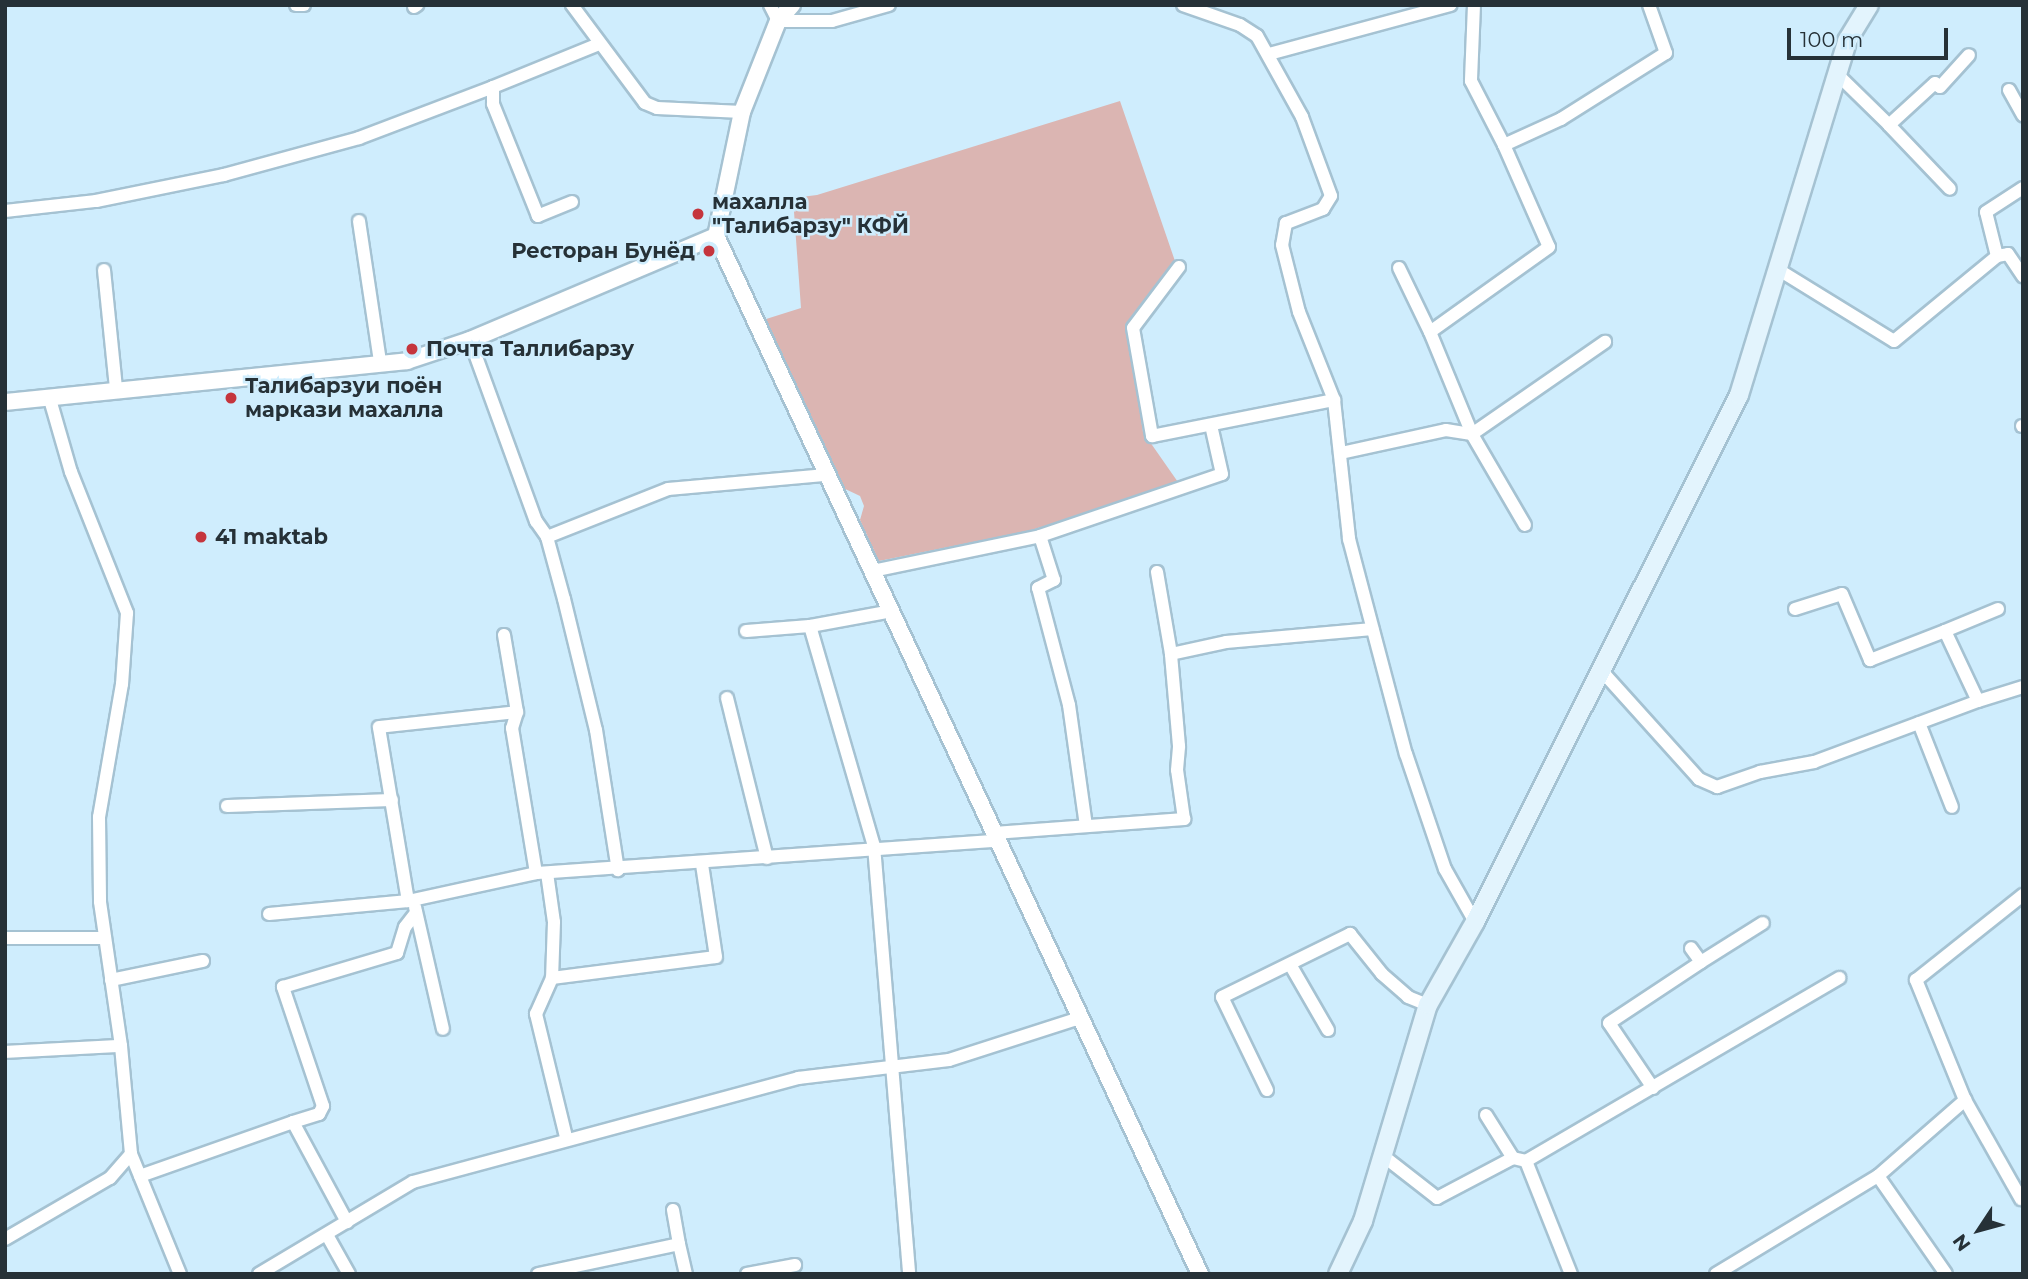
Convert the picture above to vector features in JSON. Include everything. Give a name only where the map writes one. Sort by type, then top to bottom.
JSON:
[{"type":"main road","points":[[1338,1274],[1363,1221],[1428,1005],[1475,922],[1739,395],[1847,41],[1869,5]]},
{"type":"street","points":[[296,5],[304,5]]},
{"type":"street","points":[[572,5],[645,103],[657,108],[742,112]]},
{"type":"street","points":[[771,5],[778,21]]},
{"type":"street","points":[[792,5],[778,21],[742,112],[716,236],[1200,1274]]},
{"type":"street","points":[[778,21],[832,21],[889,5]]},
{"type":"street","points":[[1182,5],[1240,25],[1256,36],[1269,54],[1311,137],[1331,196],[1323,209],[1286,223],[1281,234],[1299,312],[1334,400],[1349,539],[1372,629],[1445,869],[1475,922]]},
{"type":"street","points":[[1269,54],[1450,5]]},
{"type":"street","points":[[1430,332],[1549,247],[1504,145],[1471,81],[1474,5]]},
{"type":"street","points":[[1504,145],[1561,119],[1666,53],[1649,5]]},
{"type":"street","points":[[5,211],[96,201],[225,175],[359,138],[599,44]]},
{"type":"street","points":[[1889,125],[1935,83],[1940,87],[1969,55]]},
{"type":"street","points":[[1837,74],[1950,189]]},
{"type":"street","points":[[493,87],[493,104],[538,216],[572,202]]},
{"type":"street","points":[[2009,90],[2023,115]]},
{"type":"street","points":[[1997,257],[1986,212],[2023,188]]},
{"type":"street","points":[[359,221],[380,362]]},
{"type":"street","points":[[5,402],[407,361],[470,340],[716,236]]},
{"type":"street","points":[[1779,270],[1894,341],[1997,257],[2008,254],[2023,276]]},
{"type":"street","points":[[1179,267],[1133,328],[1152,436],[1334,400]]},
{"type":"street","points":[[1399,268],[1430,332],[1472,435],[1525,525]]},
{"type":"street","points":[[104,270],[116,389]]},
{"type":"street","points":[[470,340],[536,521],[547,537],[596,730],[618,870]]},
{"type":"street","points":[[1341,453],[1446,430],[1472,435],[1605,342]]},
{"type":"street","points":[[49,396],[71,472],[127,613],[122,684],[99,817],[100,902],[121,1046],[131,1154],[180,1274]]},
{"type":"street","points":[[873,571],[1040,536],[1222,474],[1211,425]]},
{"type":"street","points":[[547,537],[668,489],[826,475]]},
{"type":"street","points":[[1040,536],[1054,580],[1038,588],[1069,705],[1086,826]]},
{"type":"street","points":[[270,914],[413,904],[541,873],[702,864],[1086,826],[1184,819],[1177,770],[1179,746],[1171,654],[1157,572]]},
{"type":"street","points":[[1795,609],[1842,594],[1870,660],[1998,609]]},
{"type":"street","points":[[746,631],[810,626],[892,611]]},
{"type":"street","points":[[810,626],[874,846],[909,1274]]},
{"type":"street","points":[[1171,654],[1226,642],[1372,629]]},
{"type":"street","points":[[1945,631],[1978,701]]},
{"type":"street","points":[[504,635],[517,712],[512,728],[541,873],[554,922],[552,978],[536,1014],[566,1137]]},
{"type":"street","points":[[1600,668],[1709,786],[1814,762],[2023,687]]},
{"type":"street","points":[[727,698],[767,858]]},
{"type":"street","points":[[443,1029],[413,904],[379,727],[517,712]]},
{"type":"street","points":[[1919,723],[1952,807]]},
{"type":"street","points":[[227,806],[392,800]]},
{"type":"street","points":[[552,978],[716,957],[702,864]]},
{"type":"street","points":[[2021,1199],[1965,1100],[1916,980],[2023,895]]},
{"type":"street","points":[[140,1176],[319,1114],[323,1107],[283,987],[397,953],[413,904]]},
{"type":"street","points":[[1653,1088],[1609,1023],[1763,923]]},
{"type":"street","points":[[1267,1090],[1222,997],[1291,966],[1350,934],[1391,982],[1408,997],[1428,1005]]},
{"type":"street","points":[[5,938],[105,938]]},
{"type":"street","points":[[1691,948],[1701,962]]},
{"type":"street","points":[[111,980],[202,961]]},
{"type":"street","points":[[1291,966],[1328,1030]]},
{"type":"street","points":[[1382,1155],[1437,1198],[1520,1160],[1653,1088],[1839,978]]},
{"type":"street","points":[[259,1274],[413,1182],[566,1137],[799,1078],[949,1060],[1080,1018]]},
{"type":"street","points":[[5,1052],[121,1046]]},
{"type":"street","points":[[1716,1274],[1878,1176],[1965,1100]]},
{"type":"street","points":[[1486,1115],[1520,1160],[1570,1274]]},
{"type":"street","points":[[293,1122],[348,1222]]},
{"type":"street","points":[[5,1239],[110,1178],[131,1154]]},
{"type":"street","points":[[1878,1176],[1946,1274]]},
{"type":"street","points":[[673,1210],[687,1274]]},
{"type":"street","points":[[327,1235],[349,1274]]},
{"type":"street","points":[[538,1274],[679,1244]]},
{"type":"street","points":[[747,1274],[795,1265]]},
{"type":"shaded area","points":[[1120,101],[1176,264],[1127,327],[1143,432],[1180,485],[1028,531],[879,561],[860,520],[864,506],[860,496],[839,486],[763,320],[801,308],[793,198],[817,195]]},
{"type":"place","name":"махалла \"Талибарзу\" КФЙ","points":[[698,214]]},
{"type":"place","name":"Ресторан Бунёд","points":[[709,251]]},
{"type":"place","name":"Почта Таллибарзу","points":[[412,349]]},
{"type":"place","name":"Талибарзуи поён маркази махалла","points":[[231,398]]},
{"type":"place","name":"41 maktab","points":[[201,537]]}]
